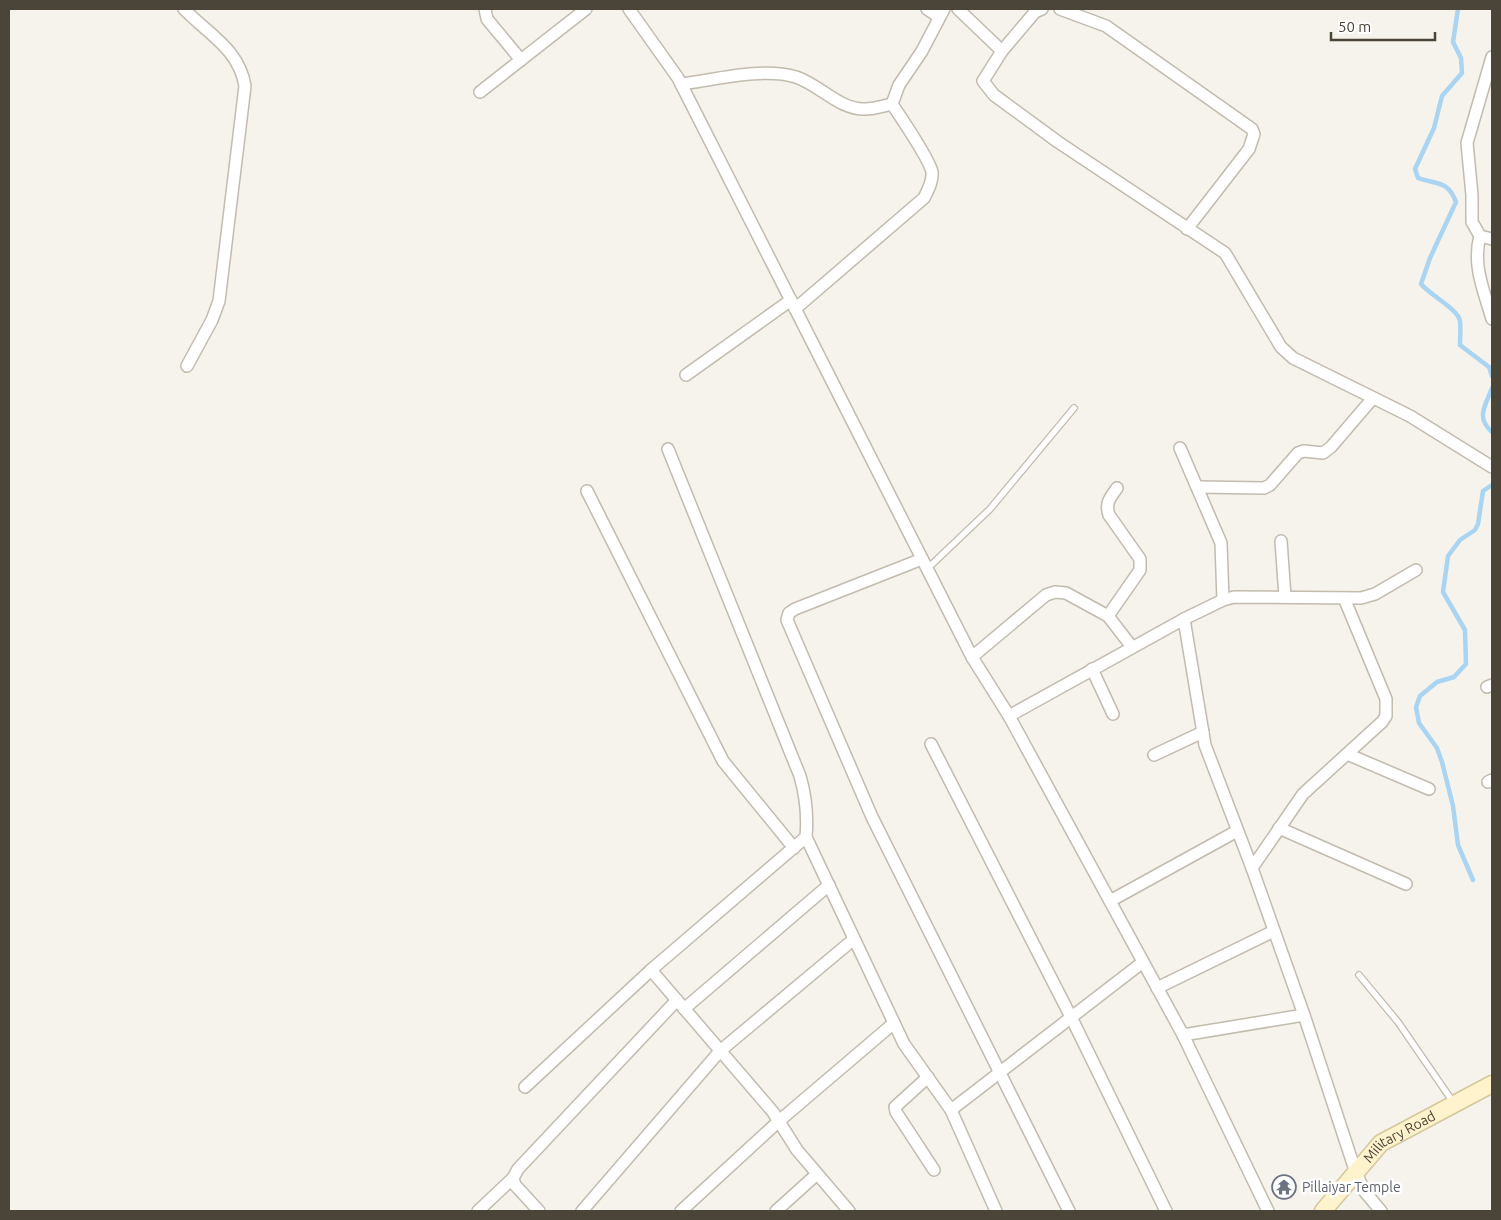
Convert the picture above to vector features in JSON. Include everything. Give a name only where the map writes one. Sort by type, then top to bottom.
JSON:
[{"type":"main road","name":"Military Road","points":[[1323,1211],[1381,1143],[1492,1084]]},
{"type":"street","points":[[184,9],[236,58],[245,86],[217,311],[187,366]]},
{"type":"street","points":[[485,9],[486,19],[521,60]]},
{"type":"street","points":[[480,92],[586,9]]},
{"type":"street","points":[[629,9],[681,84],[972,657],[1009,716],[1183,1035],[1268,1211]]},
{"type":"street","points":[[892,104],[899,85],[922,51],[942,13],[928,9]]},
{"type":"street","points":[[958,9],[1002,51]]},
{"type":"street","points":[[1042,9],[1035,12],[1002,51],[983,80],[994,95],[1230,258],[1287,353],[1302,364],[1410,416],[1492,467]]},
{"type":"street","points":[[1060,9],[1074,12],[1106,26],[1252,129],[1254,134],[1249,149],[1187,229]]},
{"type":"street","points":[[1492,57],[1467,143],[1472,195],[1472,222],[1480,236],[1477,248],[1478,271],[1492,319]]},
{"type":"street","points":[[681,84],[738,75],[769,74],[795,77],[819,88],[846,106],[865,110],[892,104]]},
{"type":"street","points":[[686,375],[793,304],[924,198],[930,185],[932,171],[920,146],[892,104]]},
{"type":"street","points":[[1480,236],[1492,238]]},
{"type":"street","points":[[1197,487],[1264,488],[1270,485],[1298,454],[1304,451],[1323,453],[1331,447],[1374,398]]},
{"type":"street","points":[[668,448],[800,776],[806,804],[806,837],[904,1044],[951,1110],[996,1211]]},
{"type":"street","points":[[1180,448],[1221,543],[1222,600]]},
{"type":"street","points":[[1108,616],[1135,580],[1140,570],[1140,560],[1108,515],[1106,507],[1108,500],[1117,488]]},
{"type":"street","points":[[587,491],[723,761],[794,848]]},
{"type":"street","points":[[1282,541],[1284,597]]},
{"type":"street","points":[[925,564],[795,609],[789,613],[787,620],[872,817],[1069,1211]]},
{"type":"street","points":[[1009,716],[1132,647],[1222,600],[1244,596],[1361,598],[1375,594],[1416,570]]},
{"type":"street","points":[[972,657],[1046,595],[1056,592],[1066,593],[1108,616],[1132,647]]},
{"type":"street","points":[[1252,868],[1303,794],[1382,722],[1387,707],[1344,598]]},
{"type":"street","points":[[1184,619],[1205,745],[1252,868],[1304,1015],[1356,1173],[1365,1192],[1381,1211]]},
{"type":"street","points":[[1092,670],[1113,714]]},
{"type":"street","points":[[1154,755],[1203,732]]},
{"type":"street","points":[[931,744],[1071,1017],[1166,1211]]},
{"type":"street","points":[[1347,754],[1428,788]]},
{"type":"street","points":[[1279,828],[1406,884]]},
{"type":"street","points":[[1110,901],[1237,832]]},
{"type":"street","points":[[525,1088],[614,1002],[806,837]]},
{"type":"street","points":[[478,1211],[513,1178],[518,1169],[680,1005],[829,885]]},
{"type":"street","points":[[1157,988],[1274,932]]},
{"type":"street","points":[[582,1211],[720,1051],[854,939]]},
{"type":"street","points":[[951,1110],[1143,962]]},
{"type":"street","points":[[651,970],[779,1121],[797,1150],[849,1211]]},
{"type":"street","points":[[1183,1035],[1304,1015]]},
{"type":"street","points":[[681,1211],[779,1121],[894,1023]]},
{"type":"street","points":[[928,1077],[895,1107],[896,1112],[934,1170]]},
{"type":"street","points":[[776,1211],[817,1174]]},
{"type":"street","points":[[513,1178],[515,1184],[539,1211]]},
{"type":"lane","points":[[925,564],[990,509],[1074,408]]},
{"type":"lane","points":[[1360,975],[1398,1022],[1454,1104]]},
{"type":"waterway","points":[[1458,9],[1453,42],[1461,58],[1462,73],[1442,96],[1434,128],[1415,169],[1418,178],[1441,184],[1449,190],[1456,202],[1430,258],[1421,284],[1458,316],[1460,321],[1460,345],[1489,367],[1492,376]]},
{"type":"waterway","points":[[1492,388],[1483,411],[1484,421],[1492,432]]},
{"type":"waterway","points":[[1473,880],[1458,845],[1453,806],[1442,762],[1437,748],[1419,723],[1416,707],[1420,696],[1437,682],[1454,677],[1466,664],[1465,630],[1443,592],[1448,556],[1460,540],[1475,530],[1478,524],[1483,491],[1492,485]]},
{"type":"place","name":"Pillaiyar Temple","points":[[1284,1187]]}]
